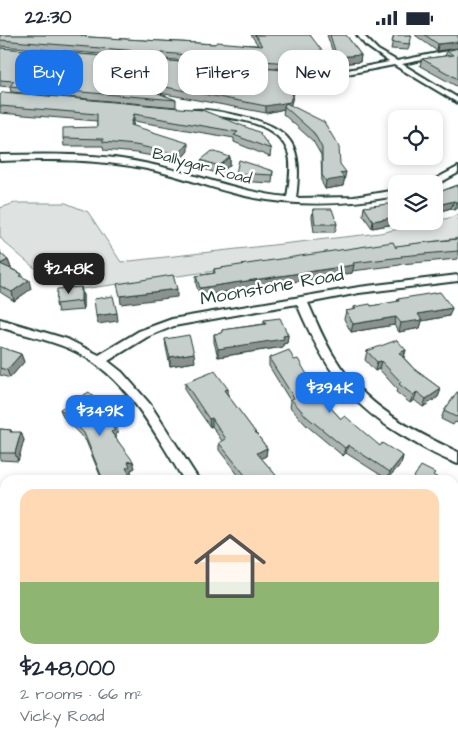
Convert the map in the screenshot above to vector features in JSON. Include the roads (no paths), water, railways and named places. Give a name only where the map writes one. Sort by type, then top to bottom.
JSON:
[{"type":"street","points":[[360,35],[367,44],[458,101]]},
{"type":"street","points":[[274,73],[327,74],[359,71],[458,51]]},
{"type":"street","points":[[185,111],[242,118],[264,125],[284,138],[293,154],[294,166],[291,201]]},
{"type":"street","name":"Ballygar Road","points":[[0,158],[128,163],[168,171],[253,195],[291,201],[338,202],[388,194]]},
{"type":"street","points":[[443,178],[458,170]]},
{"type":"street","name":"Moonstone Road","points":[[100,360],[143,334],[172,323],[301,299],[420,281],[458,278]]},
{"type":"street","points":[[301,299],[331,363],[359,397],[390,424],[458,458]]},
{"type":"street","points":[[0,323],[81,349],[100,360],[138,399],[189,475]]}]
